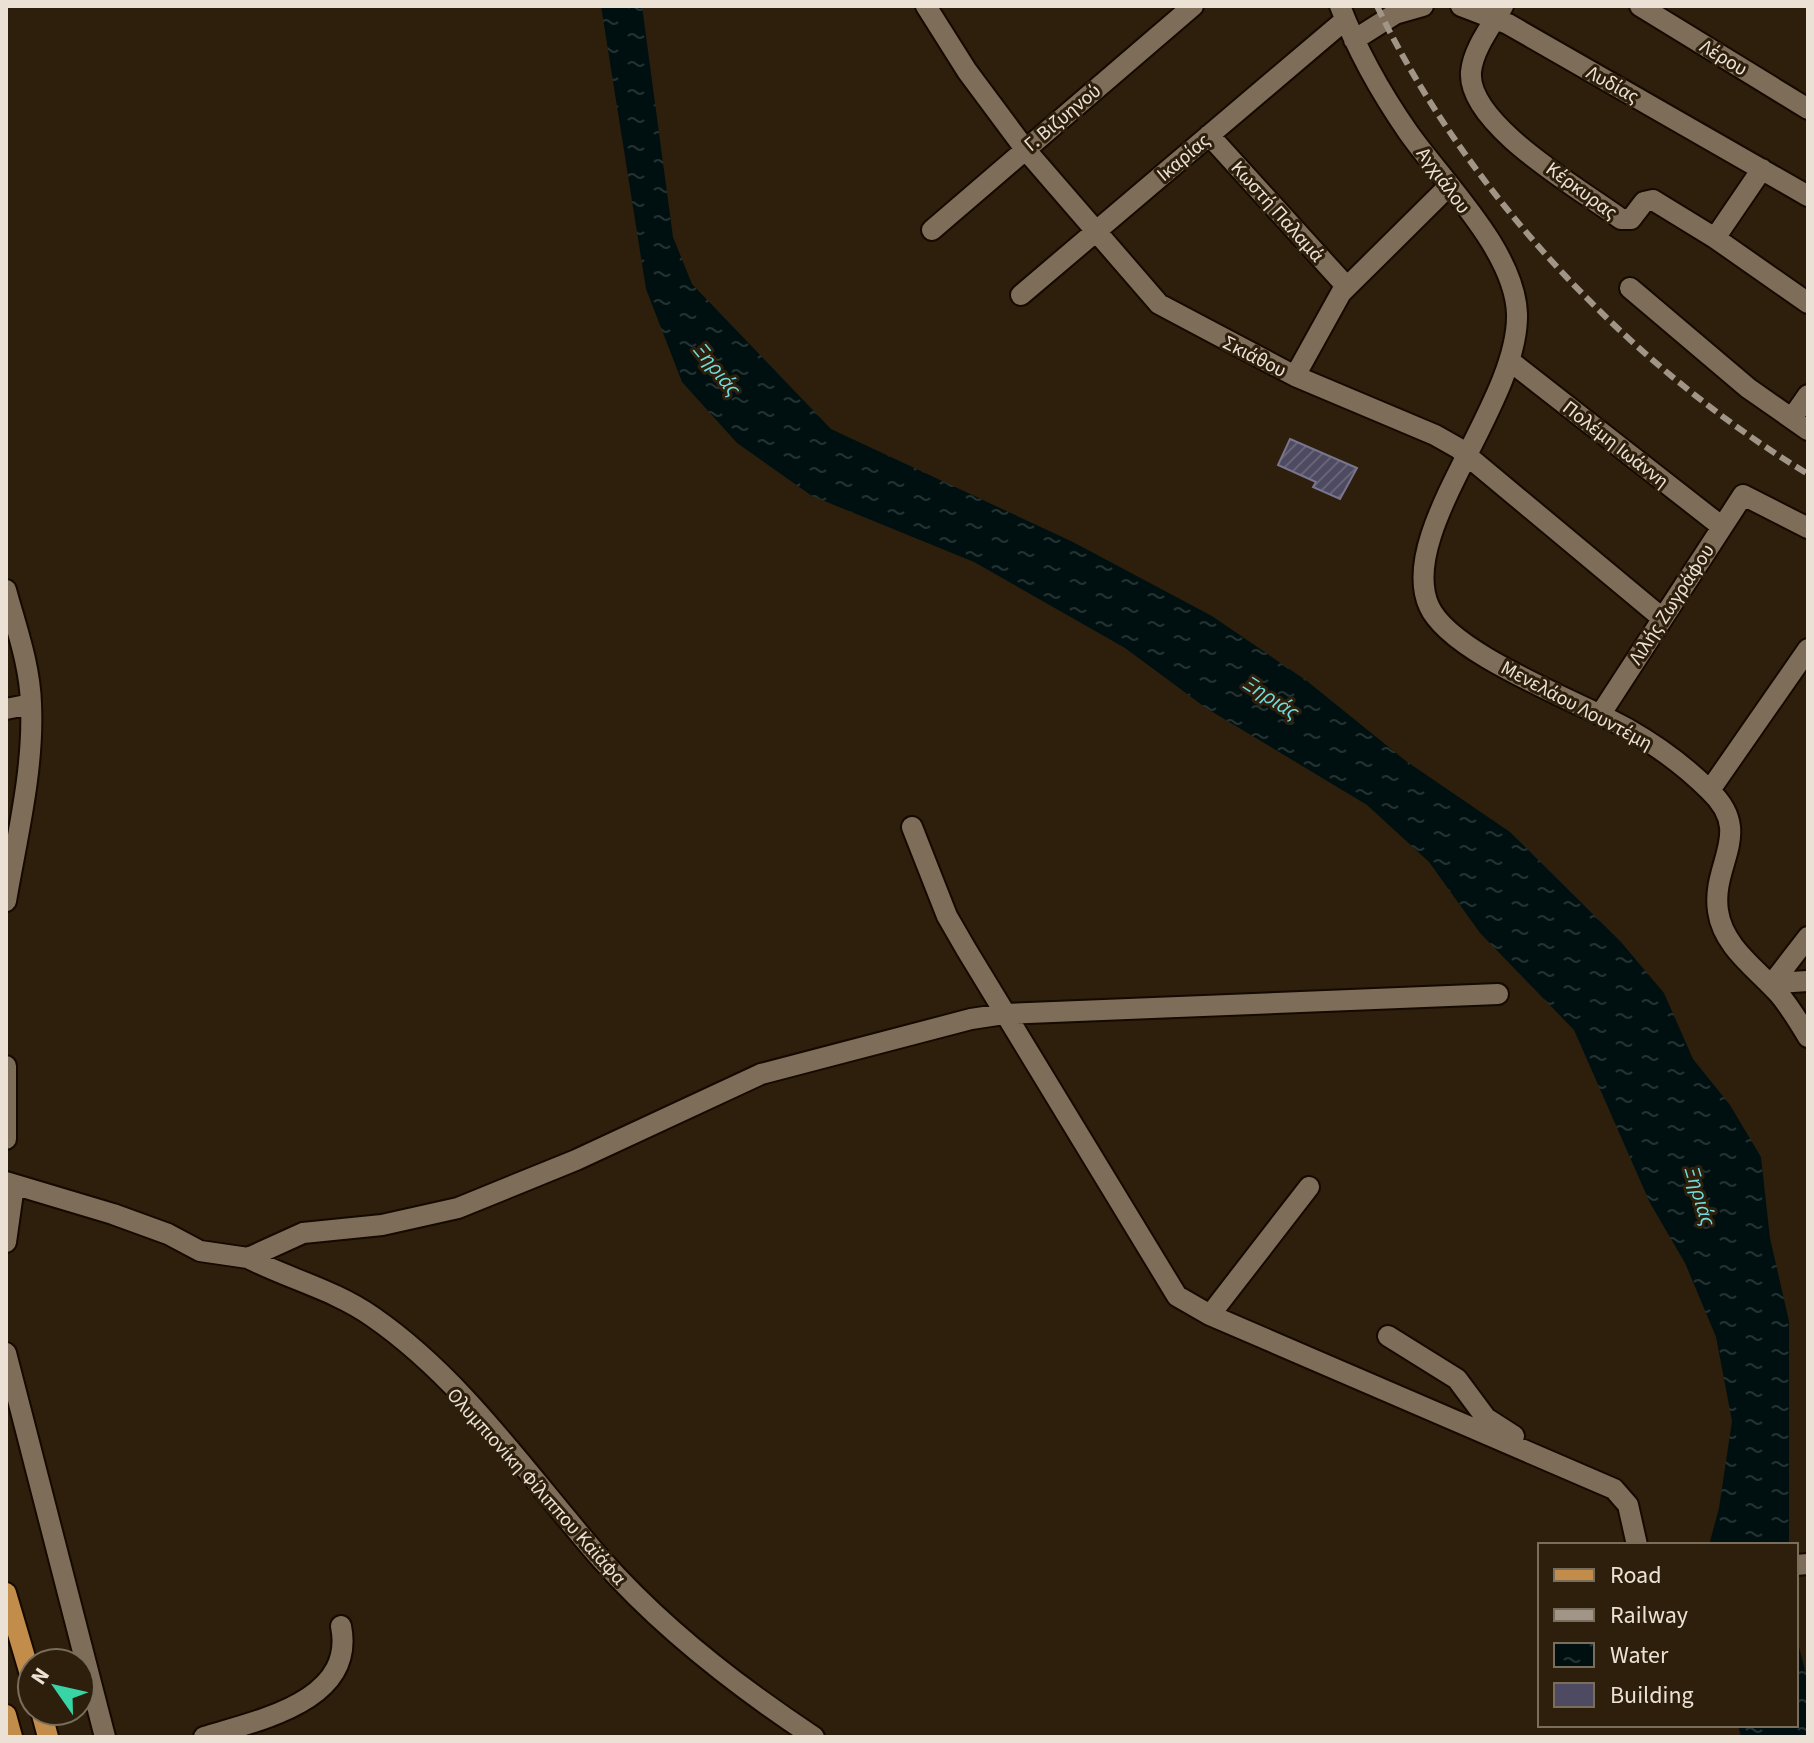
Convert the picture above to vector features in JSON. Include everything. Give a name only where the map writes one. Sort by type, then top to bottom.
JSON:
[{"type":"main road","points":[[6,1593],[22,1647]]},
{"type":"main road","points":[[6,1715],[12,1737]]},
{"type":"street","name":"Σκιάθου","points":[[926,6],[967,71],[1025,149],[1167,311],[1295,376],[1435,435],[1469,456],[1662,618]]},
{"type":"street","name":"Γ. Βιζυηνού","points":[[932,230],[1193,6]]},
{"type":"street","points":[[1354,40],[1395,14],[1423,6]]},
{"type":"street","name":"Λυδίας","points":[[1461,6],[1500,12],[1808,196]]},
{"type":"street","name":"Λέρου","points":[[1640,6],[1808,109]]},
{"type":"street","name":"Κέρκυρας","points":[[1500,12],[1475,56],[1471,76],[1478,99],[1500,129],[1621,219],[1631,219],[1648,199],[1715,238],[1808,303]]},
{"type":"street","name":"Αγχιάλου","points":[[1343,13],[1354,40],[1407,131],[1449,186],[1508,274],[1516,309],[1510,361]]},
{"type":"street","name":"Ικαρίας","points":[[1021,295],[1209,135],[1343,13]]},
{"type":"street","name":"Κωστή Παλαμά","points":[[1209,135],[1347,287]]},
{"type":"street","points":[[1715,238],[1762,169]]},
{"type":"street","points":[[1295,376],[1347,287],[1449,186]]},
{"type":"street","points":[[1630,288],[1748,388],[1800,424],[1808,395]]},
{"type":"street","name":"Μενελάου Λουντέμη","points":[[1510,361],[1426,546],[1423,583],[1430,609],[1443,627],[1463,643],[1659,749],[1710,790],[1725,808],[1731,825],[1719,887],[1720,920],[1734,947],[1774,984],[1808,1037]]},
{"type":"street","name":"Πολέμη Ιωάννη","points":[[1510,361],[1721,526]]},
{"type":"street","name":"Λιλής Ζωγράφου","points":[[1600,715],[1743,495],[1808,528]]},
{"type":"street","points":[[6,590],[26,664],[31,704],[24,789],[6,901]]},
{"type":"street","points":[[1710,790],[1808,649]]},
{"type":"street","points":[[6,709],[31,704]]},
{"type":"street","points":[[912,827],[947,916],[1172,1291],[1210,1315],[1469,1429],[1599,1481],[1626,1500],[1637,1543]]},
{"type":"street","points":[[1774,984],[1808,937]]},
{"type":"street","points":[[1774,984],[1808,981]]},
{"type":"street","points":[[248,1258],[303,1233],[382,1225],[458,1208],[503,1192],[733,1086],[783,1067],[971,1019],[1004,1014],[1498,994]]},
{"type":"street","points":[[6,1066],[6,1139]]},
{"type":"street","points":[[6,1242],[10,1184]]},
{"type":"street","name":"Ολυμπιονίκη Φίλιππου Καϊάφα","points":[[10,1184],[113,1214],[168,1234],[200,1251],[248,1258],[351,1303],[400,1339],[462,1398],[535,1478],[639,1601],[814,1737]]},
{"type":"street","points":[[1210,1315],[1309,1187]]},
{"type":"street","points":[[1388,1336],[1457,1379],[1496,1426],[1590,1463],[1599,1473],[1599,1481]]},
{"type":"street","points":[[6,1353],[105,1737]]},
{"type":"street","points":[[204,1737],[291,1707],[326,1685],[343,1656],[341,1626]]},
{"type":"water","name":"Ξηριάς","points":[[601,6],[642,6],[673,237],[692,284],[831,429],[1073,542],[1212,616],[1307,681],[1406,761],[1510,832],[1621,942],[1664,993],[1693,1059],[1730,1105],[1761,1157],[1770,1238],[1789,1321],[1789,1543],[1710,1543],[1719,1508],[1732,1421],[1716,1337],[1685,1263],[1650,1203],[1574,1030],[1480,933],[1429,862],[1367,805],[1206,708],[1125,648],[974,562],[812,496],[737,443],[682,382],[646,289]]},
{"type":"water","points":[[1798,1643],[1808,1682],[1808,1737],[1741,1737],[1738,1727],[1798,1727]]},
{"type":"building","points":[[1290,439],[1357,468],[1340,499],[1313,487],[1316,482],[1278,465]]},
{"type":"railway","points":[[1377,6],[1414,75],[1457,143],[1506,208],[1560,270],[1617,328],[1678,382],[1742,431],[1808,474]]}]
